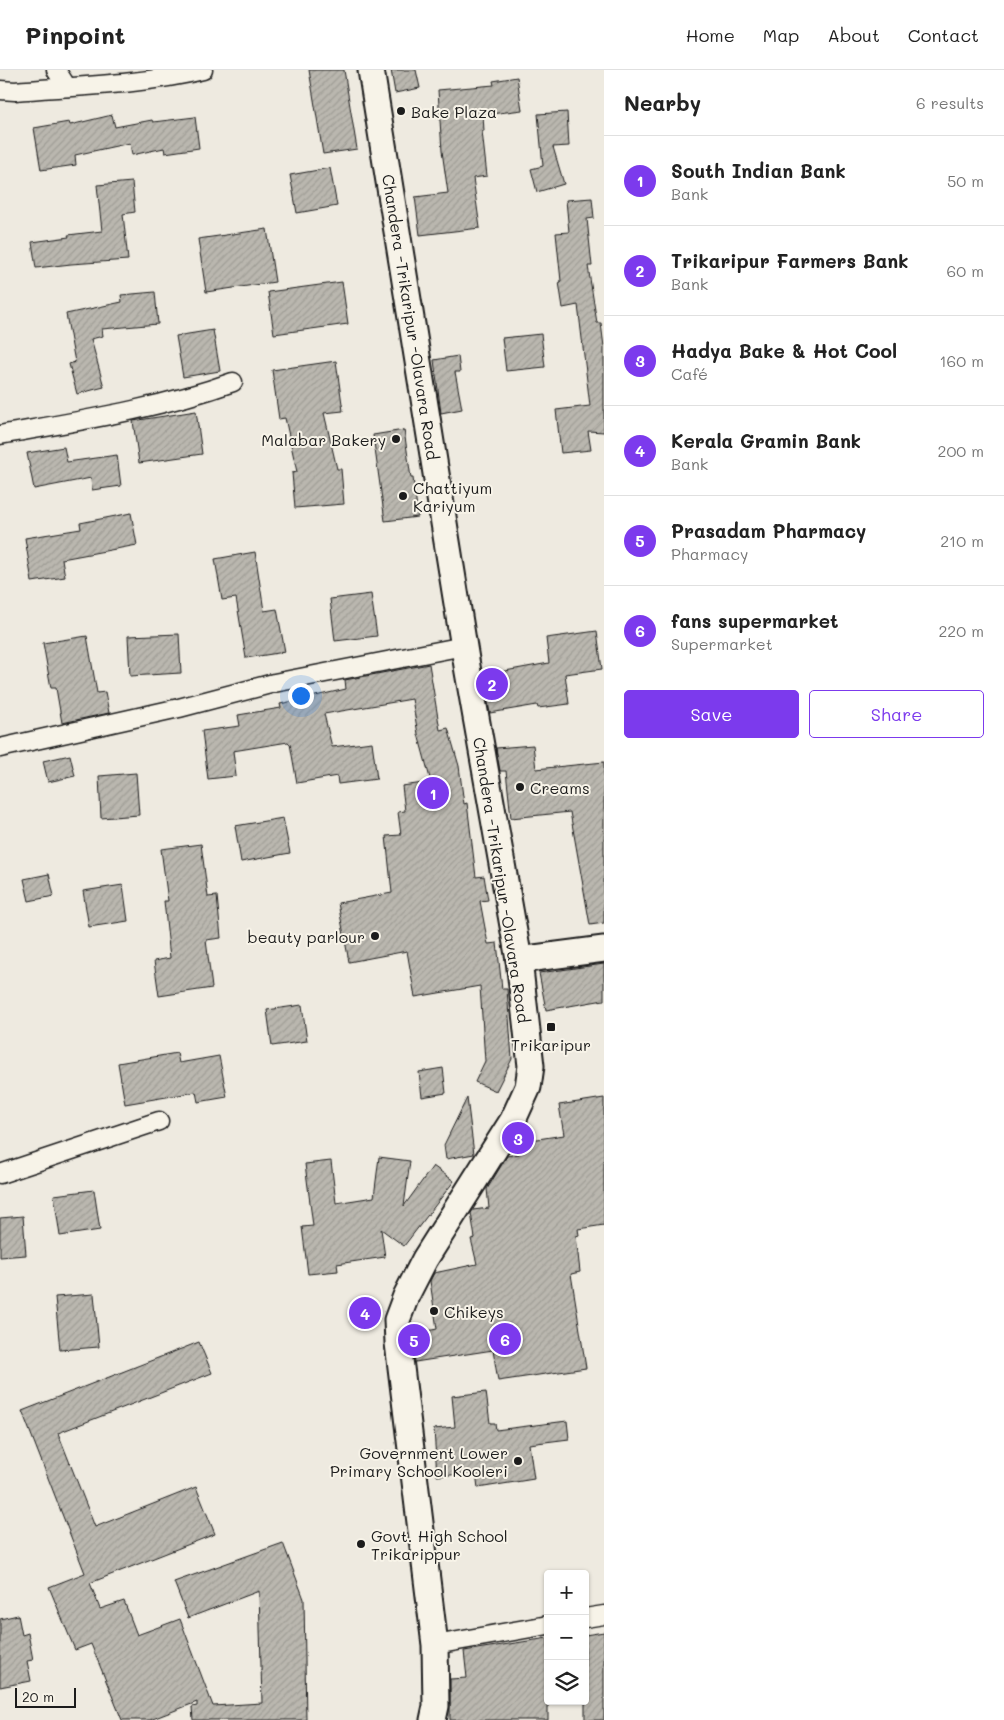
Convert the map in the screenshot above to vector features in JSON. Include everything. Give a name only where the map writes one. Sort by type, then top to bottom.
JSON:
[{"type":"main road","name":"Chandera -Trikaripur -Olavara Road","points":[[371,70],[464,646],[519,960],[531,1066],[528,1087],[513,1120],[425,1259],[406,1296],[398,1320],[398,1343],[435,1645],[436,1706],[433,1720]]},
{"type":"main road","points":[[519,960],[604,949]]},
{"type":"street","points":[[56,70],[67,87]]},
{"type":"street","points":[[0,90],[15,91],[115,85],[174,77],[203,70]]},
{"type":"street","points":[[0,435],[152,405],[203,393],[233,382]]},
{"type":"street","points":[[0,748],[179,708],[274,683],[464,646]]},
{"type":"street","points":[[0,1174],[159,1121]]},
{"type":"street","points":[[589,1617],[604,1615]]},
{"type":"street","points":[[435,1645],[544,1626]]},
{"type":"building","points":[[309,70],[344,70],[357,149],[323,154]]},
{"type":"building","points":[[391,70],[416,70],[420,88],[395,93]]},
{"type":"building","points":[[517,77],[522,110],[483,115],[484,131],[482,131],[487,176],[473,178],[480,228],[420,235],[415,197],[448,193],[442,151],[438,90],[494,85],[493,81]]},
{"type":"building","points":[[567,112],[569,146],[553,147],[564,184],[537,192],[531,169],[543,166],[538,114]]},
{"type":"building","points":[[112,115],[115,127],[152,120],[153,122],[195,117],[199,148],[165,153],[164,148],[132,155],[130,143],[75,155],[76,165],[41,170],[34,128],[69,122],[70,125]]},
{"type":"building","points":[[330,168],[337,206],[297,213],[290,175]]},
{"type":"building","points":[[132,182],[135,212],[123,214],[128,260],[36,268],[32,242],[102,231],[97,185]]},
{"type":"building","points":[[592,198],[594,218],[587,219],[592,266],[588,266],[597,323],[601,323],[604,347],[604,432],[588,431],[591,450],[561,453],[556,410],[590,406],[578,305],[563,308],[559,282],[561,281],[556,233],[569,232],[566,200]]},
{"type":"building","points":[[267,229],[275,282],[206,292],[198,239]]},
{"type":"building","points":[[342,282],[348,324],[274,334],[268,292]]},
{"type":"building","points":[[155,292],[158,324],[102,329],[103,336],[91,339],[104,387],[77,394],[69,364],[75,362],[66,314],[122,302],[121,295]]},
{"type":"building","points":[[213,330],[220,371],[183,377],[176,336]]},
{"type":"building","points":[[541,334],[545,367],[506,371],[502,338]]},
{"type":"building","points":[[458,356],[460,372],[455,372],[462,409],[441,413],[434,360]]},
{"type":"building","points":[[336,361],[343,411],[324,413],[337,469],[341,469],[344,504],[295,508],[292,473],[297,472],[285,418],[279,419],[272,370]]},
{"type":"building","points":[[196,411],[202,454],[139,463],[133,421]]},
{"type":"building","points":[[404,430],[418,517],[385,521],[373,435]]},
{"type":"building","points":[[64,447],[67,462],[117,455],[121,486],[92,490],[91,478],[34,489],[27,453]]},
{"type":"building","points":[[131,513],[137,545],[62,559],[65,577],[32,582],[25,538],[81,529],[80,523]]},
{"type":"building","points":[[255,552],[264,611],[277,609],[285,652],[246,658],[236,598],[222,600],[215,559]]},
{"type":"building","points":[[371,594],[377,636],[335,641],[330,599]]},
{"type":"building","points":[[597,631],[602,669],[565,674],[569,704],[538,708],[537,705],[490,713],[483,675],[549,663],[546,638]]},
{"type":"building","points":[[179,634],[181,673],[130,676],[128,636]]},
{"type":"building","points":[[87,636],[97,693],[105,692],[109,713],[62,723],[56,688],[51,688],[43,643]]},
{"type":"building","points":[[429,664],[440,730],[448,728],[459,766],[464,804],[467,803],[476,877],[484,876],[488,900],[480,901],[488,944],[497,943],[502,989],[507,989],[512,1059],[496,1091],[475,1082],[485,1061],[480,986],[415,997],[407,951],[349,962],[338,903],[392,893],[386,836],[401,835],[398,812],[405,811],[402,786],[431,782],[418,734],[412,699],[324,714],[332,747],[372,742],[377,779],[338,784],[337,776],[297,783],[290,744],[288,742],[233,751],[236,776],[208,779],[202,731],[240,726],[238,715],[281,708],[280,704],[346,689],[345,680]]},
{"type":"building","points":[[533,745],[536,769],[604,762],[604,923],[590,925],[570,812],[511,818],[506,771],[500,771],[496,748]]},
{"type":"building","points":[[70,755],[75,776],[48,782],[43,761]]},
{"type":"building","points":[[136,773],[139,815],[101,818],[99,776]]},
{"type":"building","points":[[283,818],[290,853],[241,862],[235,826]]},
{"type":"building","points":[[201,844],[208,897],[217,896],[221,938],[206,940],[212,988],[159,996],[154,961],[170,958],[164,901],[168,901],[161,849]]},
{"type":"building","points":[[49,874],[54,896],[29,901],[24,879]]},
{"type":"building","points":[[123,885],[128,921],[89,927],[83,891]]},
{"type":"building","points":[[604,964],[604,1000],[546,1010],[539,973]]},
{"type":"building","points":[[302,1005],[307,1041],[272,1046],[267,1010]]},
{"type":"building","points":[[177,1053],[179,1063],[219,1056],[227,1097],[198,1102],[196,1092],[125,1104],[118,1063]]},
{"type":"building","points":[[443,1068],[446,1093],[422,1097],[419,1072]]},
{"type":"building","points":[[467,1098],[474,1154],[446,1159],[444,1145]]},
{"type":"building","points":[[604,1098],[604,1225],[578,1229],[579,1235],[576,1236],[580,1272],[571,1274],[586,1368],[498,1381],[493,1350],[415,1362],[412,1334],[437,1329],[430,1281],[434,1273],[477,1264],[471,1239],[475,1238],[471,1213],[473,1210],[489,1208],[487,1189],[507,1156],[519,1154],[518,1142],[564,1135],[559,1105]]},
{"type":"building","points":[[379,1157],[410,1161],[404,1206],[433,1166],[454,1181],[404,1246],[381,1229],[385,1257],[337,1264],[338,1271],[308,1274],[302,1227],[313,1226],[305,1164],[331,1161],[336,1203],[374,1197]]},
{"type":"building","points":[[94,1190],[100,1230],[60,1236],[54,1195]]},
{"type":"building","points":[[23,1216],[26,1255],[0,1257],[0,1218]]},
{"type":"building","points":[[94,1294],[99,1347],[60,1350],[55,1297]]},
{"type":"building","points":[[199,1342],[212,1373],[58,1433],[95,1527],[196,1487],[215,1534],[90,1583],[100,1609],[124,1601],[137,1635],[180,1619],[213,1706],[262,1703],[259,1591],[188,1618],[174,1582],[283,1543],[304,1599],[306,1720],[193,1720],[192,1707],[197,1706],[197,1702],[150,1720],[122,1720],[91,1644],[75,1650],[49,1587],[85,1573],[22,1411]]},
{"type":"building","points":[[486,1392],[490,1423],[495,1423],[496,1430],[567,1421],[569,1439],[529,1444],[534,1479],[478,1488],[476,1473],[437,1476],[434,1429],[455,1427],[452,1396]]},
{"type":"building","points":[[18,1615],[22,1635],[28,1633],[33,1660],[27,1661],[31,1681],[0,1687],[0,1619]]},
{"type":"building","points":[[604,1632],[604,1720],[585,1720],[585,1705],[589,1705],[589,1634]]},
{"type":"building","points":[[544,1639],[544,1705],[548,1705],[548,1720],[450,1720],[450,1679],[467,1678],[464,1651]]},
{"type":"place","name":"Bake Plaza","points":[[401,111]]},
{"type":"place","name":"Malabar Bakery","points":[[396,439]]},
{"type":"place","name":"Chattiyum Kariyum","points":[[403,496]]},
{"type":"place","name":"Trikaripur Farmers Bank","points":[[492,684]]},
{"type":"place","name":"Creams","points":[[520,787]]},
{"type":"place","name":"South Indian Bank","points":[[433,793]]},
{"type":"place","name":"beauty parlour","points":[[375,936]]},
{"type":"place","name":"Trikaripur","points":[[551,1027]]},
{"type":"place","name":"Hadya Bake & Hot Cool","points":[[518,1138]]},
{"type":"place","name":"Chikeys","points":[[434,1311]]},
{"type":"place","name":"Kerala Gramin Bank","points":[[365,1313]]},
{"type":"place","name":"fans supermarket","points":[[505,1339]]},
{"type":"place","name":"Prasadam Pharmacy","points":[[414,1340]]},
{"type":"place","name":"Government Lower Primary School Kooleri","points":[[518,1461]]},
{"type":"place","name":"Govt. High School Trikarippur","points":[[361,1544]]}]
